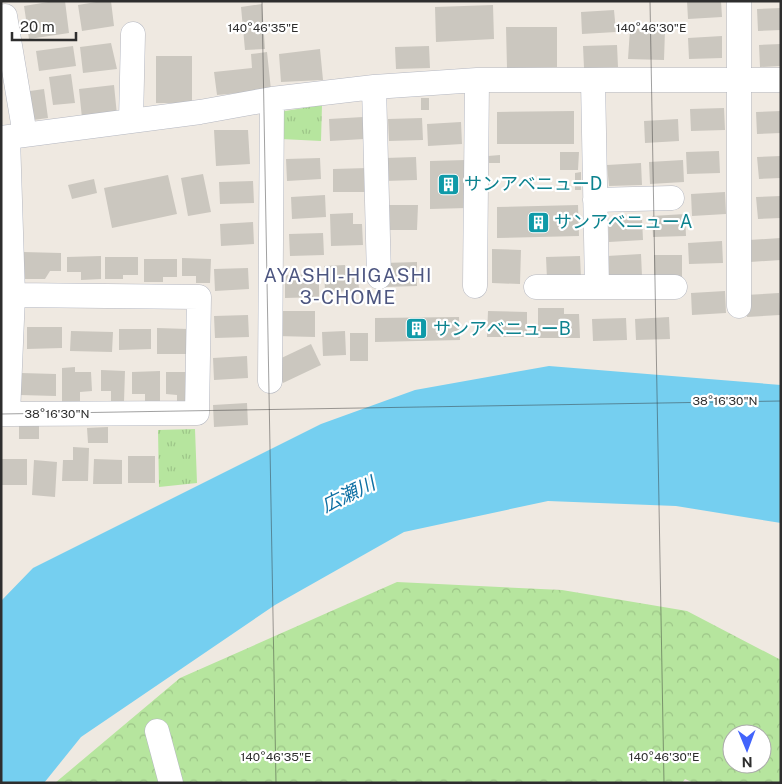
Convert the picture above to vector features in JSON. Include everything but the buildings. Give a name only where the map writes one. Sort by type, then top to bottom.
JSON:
[{"type":"street","points":[[739,306],[740,1]]},
{"type":"street","points":[[5,16],[11,137],[13,295],[5,414],[197,413],[199,298],[13,295]]},
{"type":"street","points":[[131,122],[133,34]]},
{"type":"street","points":[[11,137],[200,112],[272,99],[374,87],[477,80],[781,80]]},
{"type":"street","points":[[474,286],[477,80]]},
{"type":"street","points":[[593,81],[597,287]]},
{"type":"street","points":[[374,87],[380,277]]},
{"type":"street","points":[[270,381],[272,99]]},
{"type":"street","points":[[595,200],[672,198]]},
{"type":"street","points":[[536,287],[675,287]]},
{"type":"street","points":[[157,732],[171,783]]},
{"type":"green space","points":[[322,105],[321,141],[281,139],[279,112]]},
{"type":"green space","points":[[195,429],[197,483],[159,487],[158,430]]},
{"type":"green space","points":[[397,582],[562,590],[687,611],[781,660],[781,783],[694,783],[685,779],[682,783],[55,783],[180,678]]},
{"type":"water","name":"広瀬川","points":[[549,366],[781,385],[781,523],[676,506],[548,501],[404,532],[275,605],[81,737],[44,783],[1,783],[1,601],[33,568],[321,424],[415,390]]},
{"type":"place","name":"サンアベニューD","points":[[448,184]]},
{"type":"place","name":"サンアベニューA","points":[[538,222]]},
{"type":"place","name":"サンアベニューB","points":[[417,329]]},
{"type":"district","name":"AYASHI-HIGASHI 3-CHOME","points":[[348,286]]}]
